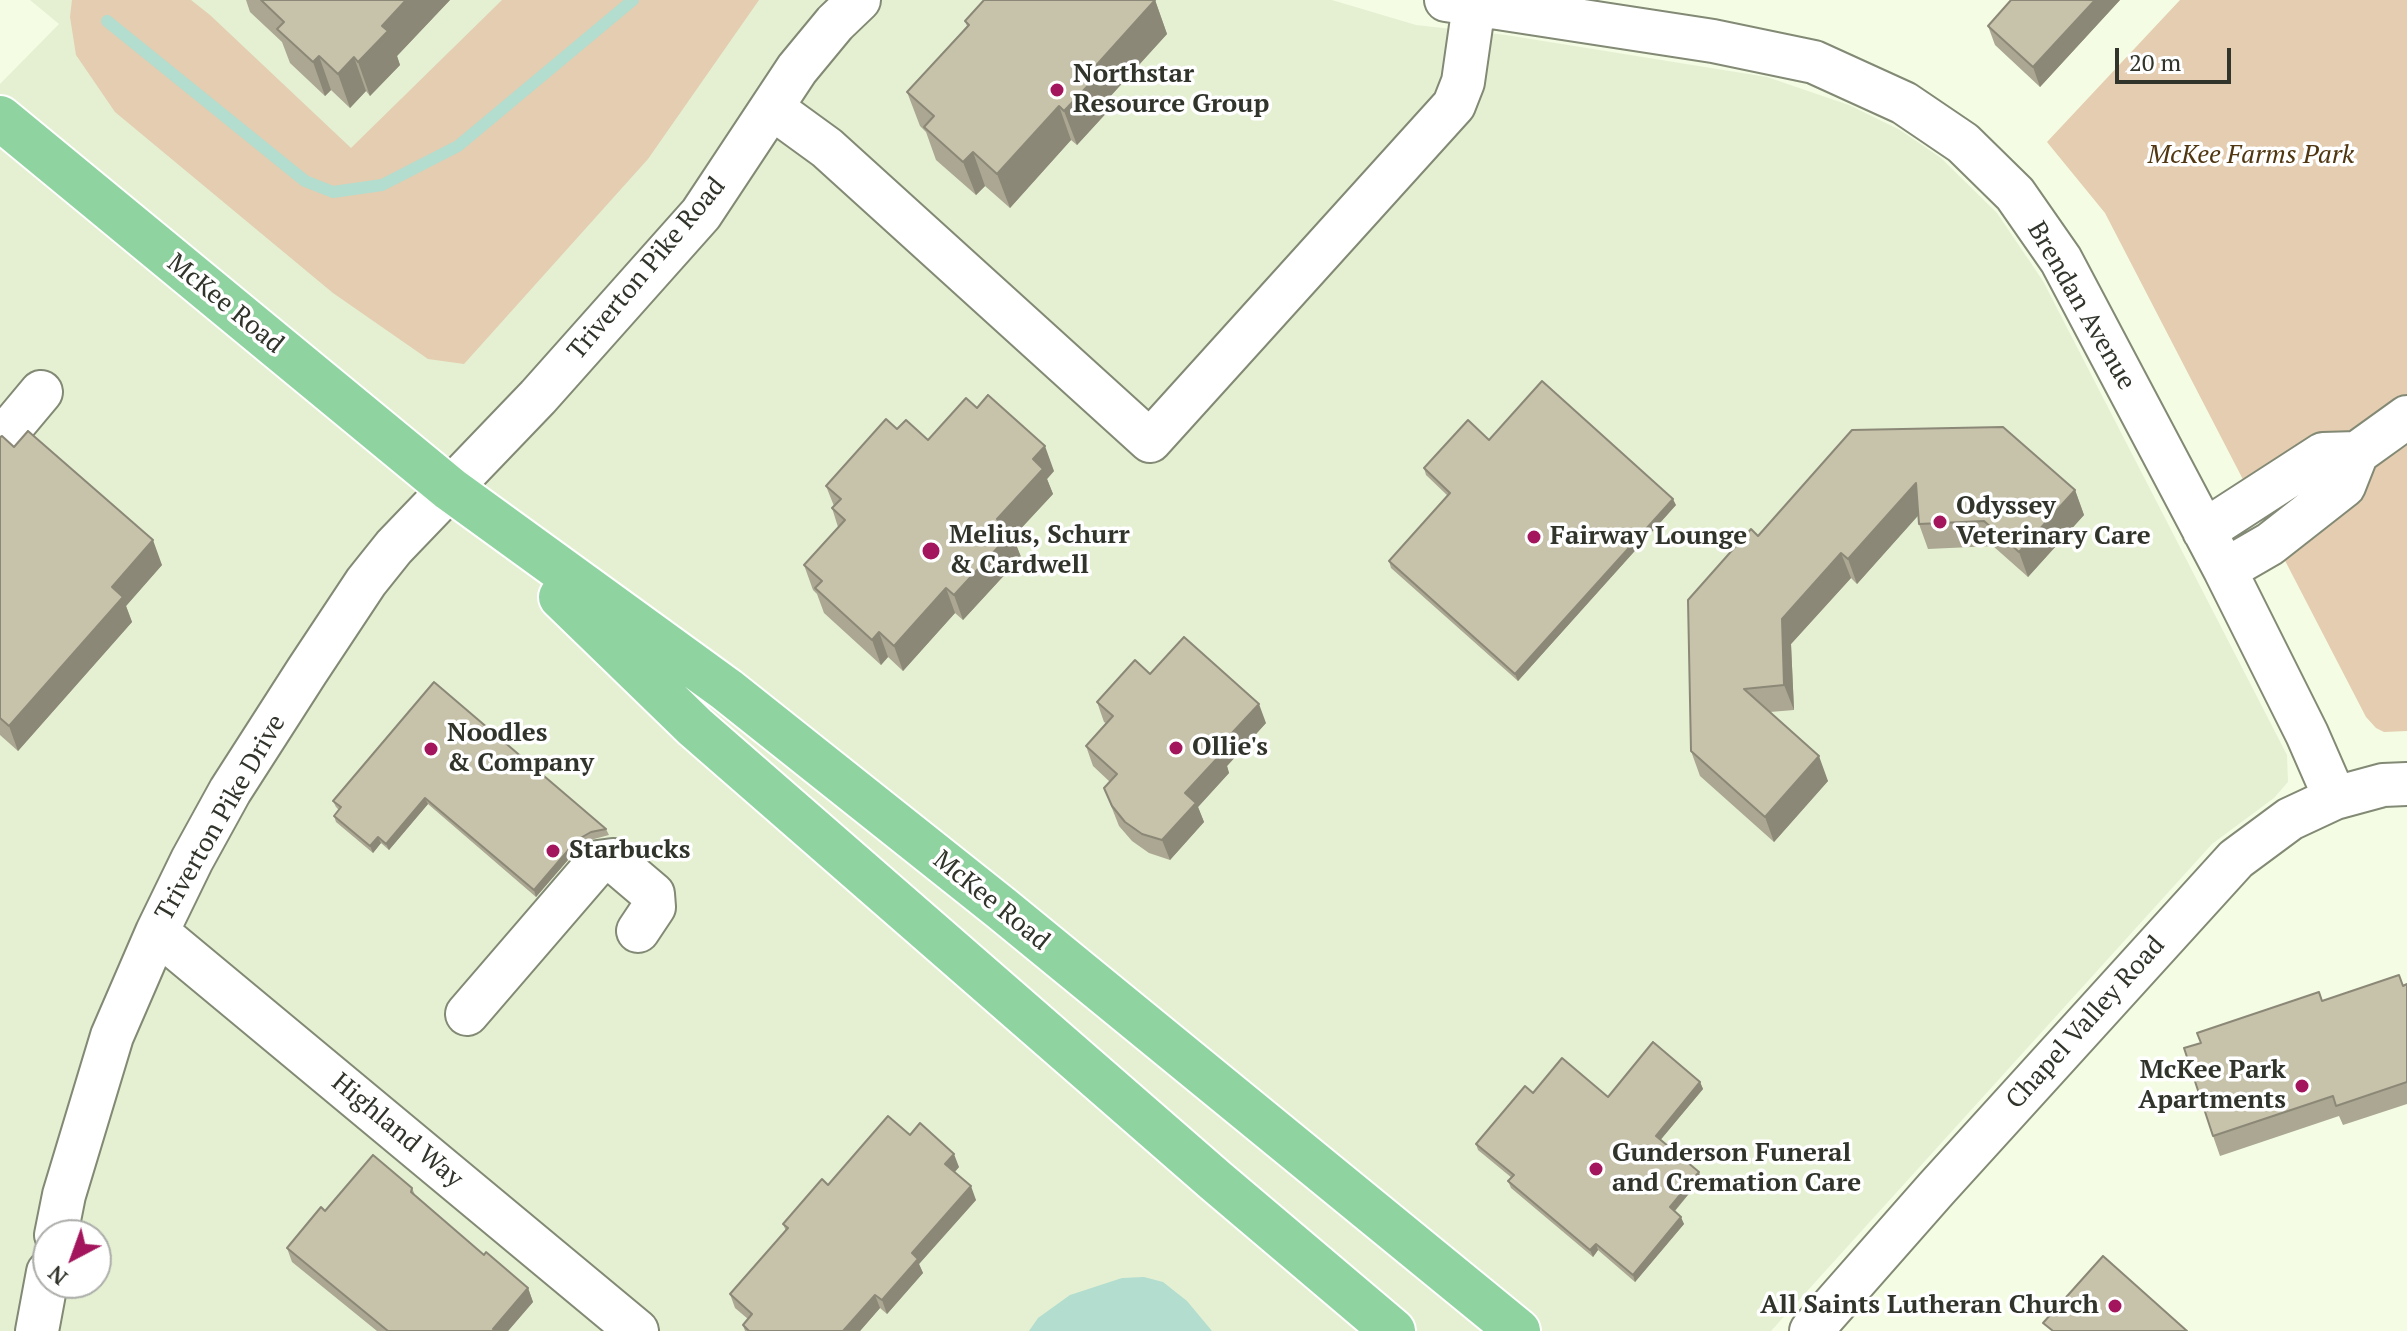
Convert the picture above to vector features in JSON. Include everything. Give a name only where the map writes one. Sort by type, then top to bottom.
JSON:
[{"type":"main road","name":"McKee Road","points":[[0,118],[450,489],[739,700],[1001,908],[1518,1331]]},
{"type":"main road","name":"McKee Road","points":[[450,489],[695,727],[1168,1141],[1393,1331]]},
{"type":"street","name":"Triverton Pike Road","points":[[450,489],[538,397],[701,214],[797,69],[835,23],[859,0]]},
{"type":"street","points":[[772,108],[827,148],[1150,441],[1454,105],[1463,82],[1460,2]]},
{"type":"street","name":"Brendan Avenue","points":[[1460,2],[1713,41],[1814,62],[1904,103],[1963,143],[2015,194],[2061,260],[2225,570],[2307,734],[2335,798]]},
{"type":"street","points":[[0,441],[41,392]]},
{"type":"street","points":[[2225,570],[2270,544],[2344,486],[2357,453],[2407,417]]},
{"type":"street","points":[[2204,531],[2323,454],[2357,453]]},
{"type":"street","name":"Triverton Pike Drive","points":[[59,1219],[112,1036],[192,860],[230,791],[366,582],[394,547],[450,489]]},
{"type":"street","name":"Chapel Valley Road","points":[[1811,1331],[2236,859],[2290,819],[2335,798],[2383,785],[2407,784]]},
{"type":"street","points":[[467,1014],[598,862],[613,860],[653,894],[654,907],[638,931]]},
{"type":"street","name":"Highland Way","points":[[157,932],[637,1331]]},
{"type":"street","points":[[37,1331],[43,1299]]},
{"type":"shaded area","points":[[30,0],[1332,0],[1416,25],[1506,35],[1767,77],[1849,105],[1900,130],[1941,158],[1997,213],[2043,281],[2287,755],[2288,782],[2274,798],[2212,844],[1771,1331],[0,1331],[0,84],[59,24]]},
{"type":"green space","points":[[72,0],[191,0],[351,148],[502,0],[759,0],[648,159],[464,364],[428,359],[333,293],[115,112],[76,55],[70,17]]},
{"type":"green space","name":"McKee Farms Park","points":[[2180,0],[2407,0],[2407,731],[2384,732],[2366,717],[2105,213],[2047,142]]},
{"type":"water","points":[[1144,1277],[1163,1282],[1187,1301],[1212,1331],[1029,1331],[1038,1318],[1070,1295],[1122,1278]]},
{"type":"building","points":[[261,0],[406,0],[382,26],[388,31],[358,62],[354,57],[338,74],[319,56],[313,62],[277,29],[284,22]]},
{"type":"building","points":[[984,0],[1155,0],[1092,70],[1098,75],[1064,111],[1059,106],[997,174],[973,152],[963,162],[924,127],[934,116],[907,92],[969,25],[965,21]]},
{"type":"building","points":[[2011,0],[2095,0],[2033,67],[1988,26]]},
{"type":"building","name":"Fairway Lounge","points":[[1542,381],[1673,499],[1515,674],[1389,561],[1450,493],[1424,468],[1468,420],[1489,440]]},
{"type":"building","name":"Melius, Schurr & Cardwell","points":[[988,395],[1045,446],[1033,459],[1043,469],[997,519],[1012,532],[954,595],[946,588],[894,646],[879,632],[872,640],[815,588],[822,581],[804,565],[845,520],[832,508],[841,499],[826,486],[886,419],[897,429],[906,420],[928,440],[966,398],[977,408]]},
{"type":"building","points":[[2003,427],[2075,490],[2019,552],[1984,521],[1919,524],[1916,483],[1848,559],[1841,553],[1782,619],[1784,685],[1744,689],[1819,756],[1765,817],[1691,751],[1688,600],[1751,529],[1758,536],[1852,430]]},
{"type":"building","points":[[28,431],[153,540],[112,587],[123,597],[9,726],[0,718],[0,437],[14,447]]},
{"type":"building","name":"Ollie's","points":[[1184,637],[1259,704],[1217,749],[1222,753],[1185,793],[1196,803],[1162,840],[1142,834],[1125,822],[1112,806],[1104,788],[1117,774],[1086,746],[1113,716],[1097,702],[1135,660],[1150,674]]},
{"type":"building","points":[[434,682],[606,829],[591,832],[577,840],[534,890],[425,798],[386,844],[378,837],[370,846],[334,816],[341,807],[333,801]]},
{"type":"building","name":"McKee Park Apartments","points":[[2399,975],[2403,986],[2407,984],[2407,1082],[2336,1106],[2333,1096],[2213,1136],[2184,1048],[2201,1043],[2197,1033],[2319,992],[2322,1001]]},
{"type":"building","name":"Gunderson Funeral and Cremation Care","points":[[1653,1042],[1700,1082],[1656,1136],[1699,1172],[1670,1207],[1681,1217],[1633,1275],[1596,1244],[1590,1250],[1508,1181],[1514,1175],[1476,1144],[1525,1086],[1533,1093],[1562,1058],[1608,1097]]},
{"type":"building","points":[[888,1116],[910,1135],[920,1123],[954,1154],[945,1164],[971,1186],[912,1253],[918,1259],[882,1300],[875,1295],[843,1331],[749,1331],[743,1325],[752,1314],[730,1294],[788,1228],[783,1224],[822,1179],[828,1185]]},
{"type":"building","points":[[373,1155],[484,1255],[486,1252],[528,1288],[493,1329],[495,1331],[388,1331],[287,1248],[321,1207],[325,1211]]},
{"type":"building","points":[[2103,1256],[2187,1331],[2053,1331],[2043,1323]]},
{"type":"waterway","points":[[107,21],[305,181],[333,192],[382,185],[458,146],[633,0]]},
{"type":"place","name":"Northstar Resource Group","points":[[1057,90]]},
{"type":"place","name":"Odyssey Veterinary Care","points":[[1940,522]]},
{"type":"place","name":"Fairway Lounge","points":[[1534,537]]},
{"type":"place","name":"Melius, Schurr & Cardwell","points":[[931,551]]},
{"type":"place","name":"Ollie's","points":[[1176,748]]},
{"type":"place","name":"Noodles & Company","points":[[431,749]]},
{"type":"place","name":"Starbucks","points":[[553,851]]},
{"type":"place","name":"McKee Park Apartments","points":[[2302,1086]]},
{"type":"place","name":"Gunderson Funeral and Cremation Care","points":[[1596,1169]]},
{"type":"place","name":"All Saints Lutheran Church","points":[[2115,1306]]}]
